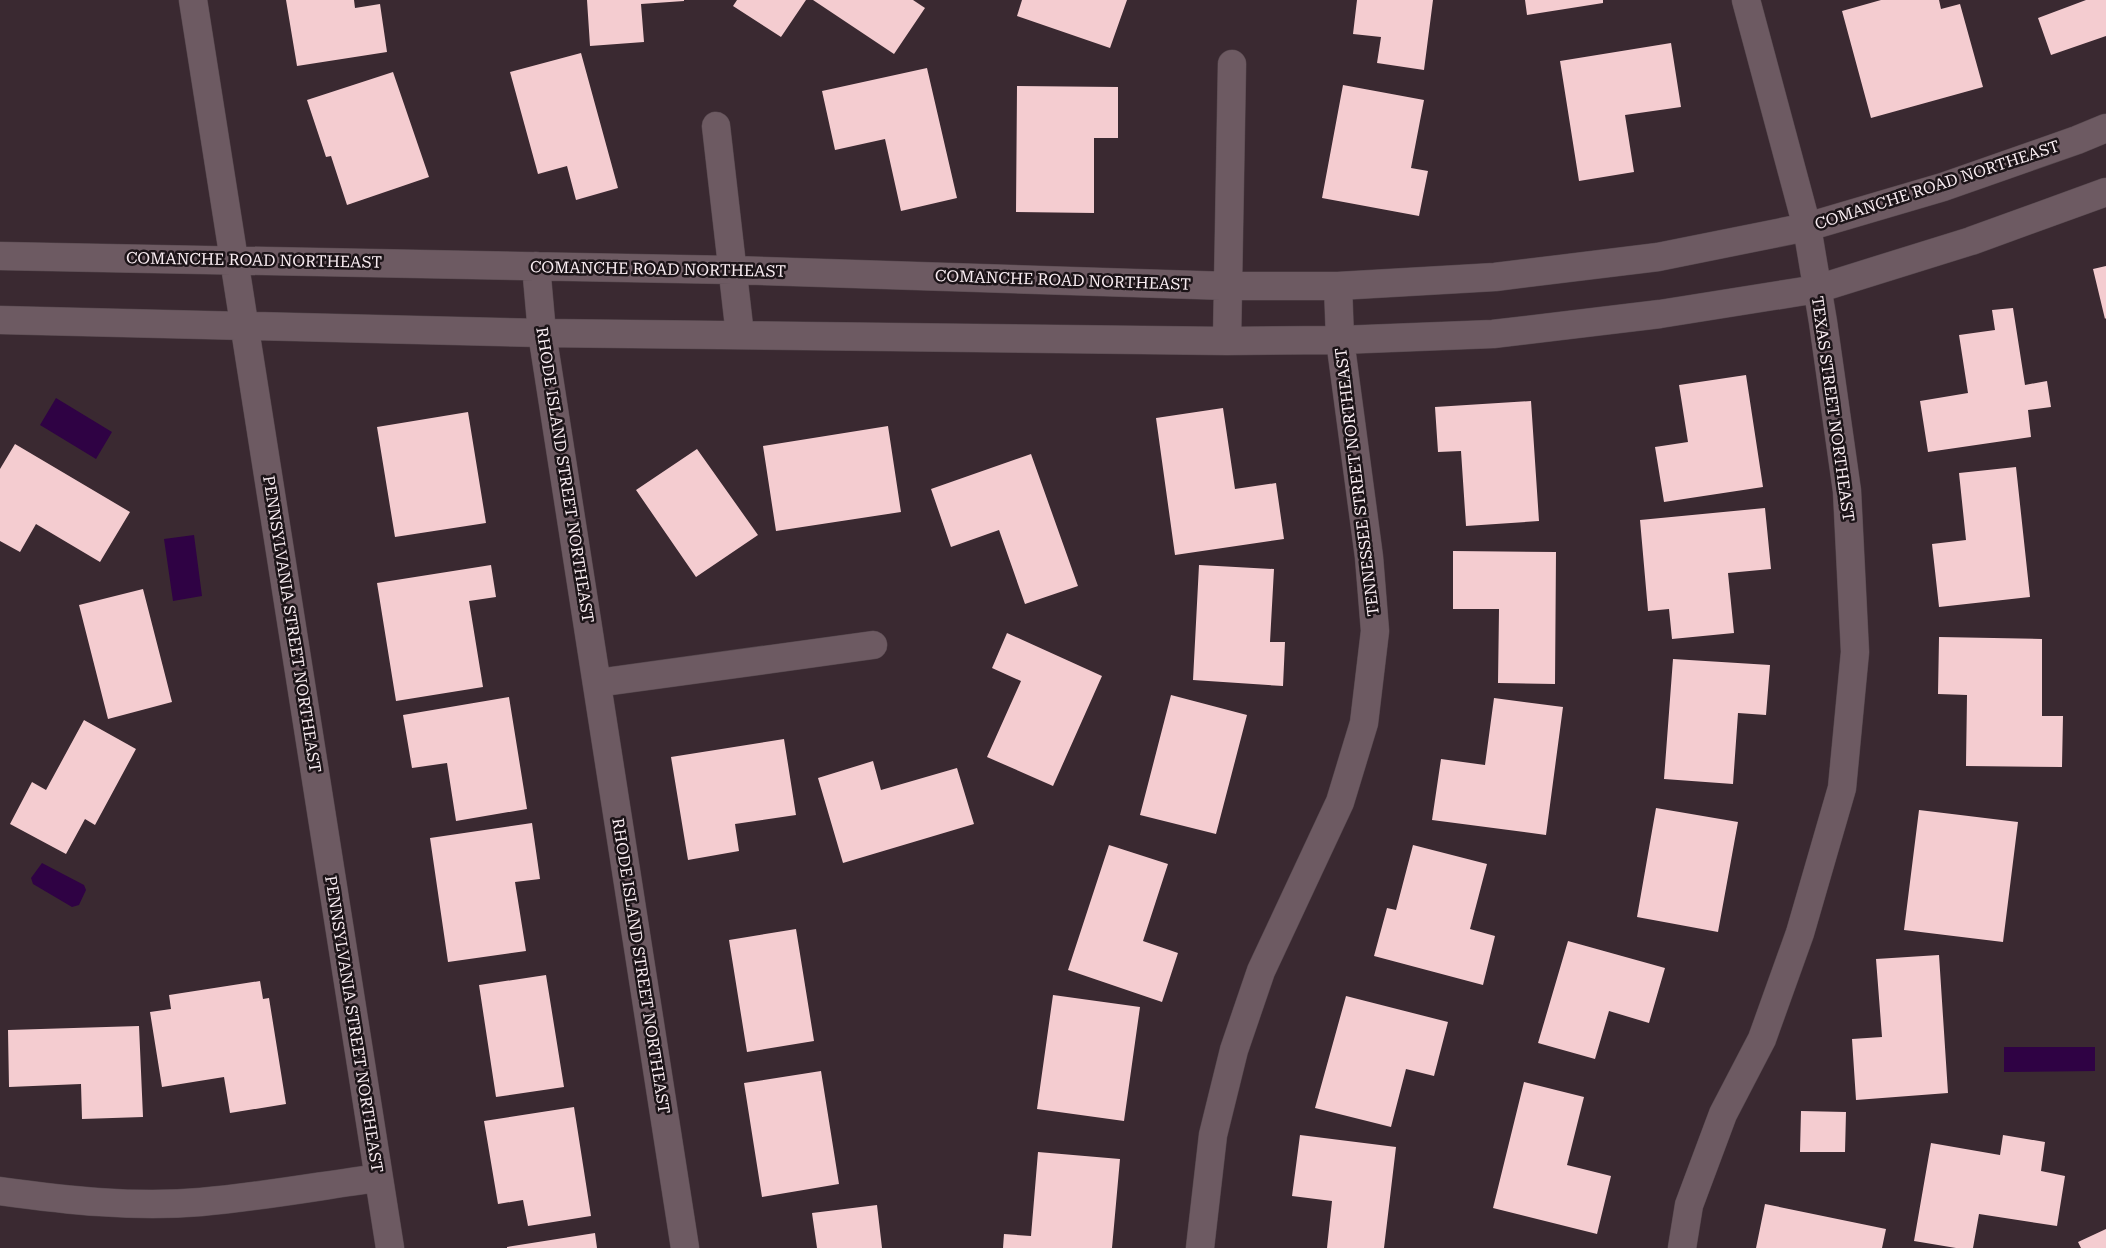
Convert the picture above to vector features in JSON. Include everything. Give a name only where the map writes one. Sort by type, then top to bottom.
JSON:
[{"type":"street","name":"PENNSYLVANIA STREET NORTHEAST","points":[[193,0],[390,1248]]},
{"type":"street","name":"TEXAS STREET NORTHEAST","points":[[1682,1248],[1690,1205],[1716,1132],[1723,1114],[1762,1039],[1800,933],[1842,788],[1855,652],[1848,491],[1807,227],[1746,0]]},
{"type":"street","points":[[1227,341],[1232,64]]},
{"type":"street","points":[[716,126],[740,335]]},
{"type":"street","name":"COMANCHE ROAD NORTHEAST","points":[[0,256],[732,270],[1228,286],[1338,286],[1495,277],[1658,257],[1807,227],[1943,187],[2106,128]]},
{"type":"street","points":[[0,320],[542,333],[1227,341],[1340,340],[1493,334],[1660,314],[1817,289],[1971,240],[2106,192]]},
{"type":"street","name":"RHODE ISLAND STREET NORTHEAST","points":[[536,266],[542,333],[685,1248]]},
{"type":"street","name":"TENNESSEE STREET NORTHEAST","points":[[1200,1248],[1213,1135],[1234,1050],[1261,971],[1340,802],[1364,723],[1375,632],[1369,557],[1340,340],[1338,286]]},
{"type":"street","points":[[596,683],[873,645]]},
{"type":"street","points":[[0,1191],[61,1199],[125,1204],[200,1202],[378,1178]]},
{"type":"shaded area","points":[[56,398],[112,432],[96,459],[40,425]]},
{"type":"shaded area","points":[[194,535],[202,596],[173,601],[164,539]]},
{"type":"shaded area","points":[[42,863],[84,885],[86,890],[79,905],[72,907],[33,884],[31,878]]},
{"type":"shaded area","points":[[2004,1047],[2095,1047],[2095,1071],[2004,1072]]},
{"type":"building","points":[[286,0],[354,0],[355,8],[380,4],[387,52],[297,66]]},
{"type":"building","points":[[587,0],[684,1],[641,4],[644,42],[590,46]]},
{"type":"building","points":[[737,0],[806,0],[781,37],[733,6]]},
{"type":"building","points":[[813,0],[913,0],[925,8],[894,54]]},
{"type":"building","points":[[1022,0],[1127,0],[1110,48],[1017,16]]},
{"type":"building","points":[[1357,0],[1433,0],[1424,70],[1377,63],[1381,37],[1353,34]]},
{"type":"building","points":[[1525,0],[1603,0],[1603,3],[1527,15]]},
{"type":"building","points":[[1881,0],[1939,0],[1941,9],[1960,4],[1983,87],[1871,118],[1842,11]]},
{"type":"building","points":[[2086,0],[2106,0],[2106,36],[2051,55],[2038,18]]},
{"type":"building","points":[[1671,43],[1681,107],[1625,115],[1634,172],[1579,181],[1560,61]]},
{"type":"building","points":[[581,53],[618,188],[576,200],[567,166],[538,174],[510,72]]},
{"type":"building","points":[[927,68],[957,198],[901,211],[885,139],[835,150],[822,91]]},
{"type":"building","points":[[393,72],[429,177],[347,205],[331,156],[326,157],[307,100]]},
{"type":"building","points":[[1343,85],[1424,100],[1411,168],[1428,171],[1419,216],[1322,198]]},
{"type":"building","points":[[1017,86],[1118,87],[1118,138],[1094,138],[1094,213],[1016,212]]},
{"type":"building","points":[[2106,266],[2106,318],[2105,319],[2093,269]]},
{"type":"building","points":[[2013,308],[2025,385],[2047,381],[2051,407],[2028,410],[2031,437],[1928,452],[1920,401],[1968,393],[1959,335],[1995,330],[1992,310]]},
{"type":"building","points":[[1746,375],[1763,487],[1664,502],[1655,447],[1688,442],[1679,385]]},
{"type":"building","points":[[1531,401],[1539,521],[1466,526],[1461,451],[1438,452],[1435,407]]},
{"type":"building","points":[[1223,408],[1235,489],[1276,483],[1284,539],[1175,555],[1156,418]]},
{"type":"building","points":[[468,412],[486,523],[395,537],[377,427]]},
{"type":"building","points":[[888,426],[901,512],[776,531],[763,446]]},
{"type":"building","points":[[15,444],[130,512],[100,562],[36,524],[20,552],[0,541],[0,469]]},
{"type":"building","points":[[697,449],[758,535],[696,577],[636,490]]},
{"type":"building","points":[[1031,454],[1078,586],[1025,604],[999,530],[951,547],[931,489]]},
{"type":"building","points":[[2016,467],[2030,597],[1939,607],[1932,544],[1966,540],[1959,473]]},
{"type":"building","points":[[1765,508],[1771,569],[1728,573],[1734,633],[1672,639],[1669,609],[1648,611],[1640,520]]},
{"type":"building","points":[[1453,551],[1556,552],[1555,684],[1498,683],[1499,609],[1453,609]]},
{"type":"building","points":[[491,565],[496,597],[469,601],[483,687],[396,701],[377,583]]},
{"type":"building","points":[[1199,565],[1274,569],[1270,642],[1285,642],[1283,686],[1193,680]]},
{"type":"building","points":[[143,589],[172,702],[108,719],[79,605]]},
{"type":"building","points":[[1007,633],[1102,676],[1053,786],[987,757],[1021,681],[992,668]]},
{"type":"building","points":[[1939,637],[2042,639],[2042,716],[2063,716],[2062,767],[1966,766],[1967,695],[1938,694]]},
{"type":"building","points":[[1673,659],[1770,665],[1766,715],[1738,713],[1733,784],[1664,779]]},
{"type":"building","points":[[1171,695],[1247,715],[1216,834],[1140,815]]},
{"type":"building","points":[[509,697],[527,809],[456,821],[447,763],[412,768],[403,715]]},
{"type":"building","points":[[1494,698],[1563,707],[1546,835],[1432,820],[1441,759],[1485,765]]},
{"type":"building","points":[[84,720],[136,749],[95,825],[85,819],[66,854],[10,824],[32,782],[46,790]]},
{"type":"building","points":[[784,739],[796,815],[735,824],[739,851],[688,860],[671,757]]},
{"type":"building","points":[[873,761],[881,790],[957,768],[974,824],[843,863],[818,778]]},
{"type":"building","points":[[1656,808],[1738,822],[1718,932],[1637,917]]},
{"type":"building","points":[[1919,810],[2018,822],[2003,942],[1904,930]]},
{"type":"building","points":[[532,823],[540,879],[515,882],[526,951],[448,962],[430,838]]},
{"type":"building","points":[[1109,845],[1168,864],[1143,941],[1178,953],[1162,1002],[1068,970]]},
{"type":"building","points":[[1413,845],[1487,864],[1470,929],[1495,936],[1483,985],[1374,956],[1387,908],[1396,910]]},
{"type":"building","points":[[796,929],[814,1041],[747,1052],[729,940]]},
{"type":"building","points":[[1568,941],[1665,968],[1649,1023],[1609,1011],[1595,1059],[1538,1043]]},
{"type":"building","points":[[1939,955],[1948,1093],[1856,1100],[1852,1039],[1882,1037],[1876,959]]},
{"type":"building","points":[[546,975],[564,1087],[496,1097],[479,985]]},
{"type":"building","points":[[260,981],[263,999],[269,998],[286,1104],[230,1113],[224,1077],[162,1087],[150,1012],[171,1009],[169,995]]},
{"type":"building","points":[[1053,995],[1140,1007],[1124,1121],[1037,1109]]},
{"type":"building","points":[[1346,996],[1448,1022],[1434,1076],[1406,1069],[1391,1127],[1315,1108]]},
{"type":"building","points":[[139,1026],[143,1117],[82,1119],[81,1084],[9,1087],[8,1030]]},
{"type":"building","points":[[821,1071],[839,1184],[762,1197],[744,1083]]},
{"type":"building","points":[[1524,1082],[1584,1097],[1567,1165],[1611,1176],[1597,1234],[1493,1208]]},
{"type":"building","points":[[574,1107],[591,1216],[528,1226],[523,1200],[498,1204],[484,1121]]},
{"type":"building","points":[[1801,1111],[1846,1112],[1845,1152],[1800,1152]]},
{"type":"building","points":[[1300,1135],[1396,1147],[1384,1248],[1327,1248],[1332,1201],[1292,1196]]},
{"type":"building","points":[[2003,1135],[2045,1142],[2041,1171],[2065,1176],[2057,1226],[1979,1214],[1973,1248],[1956,1248],[1914,1241],[1931,1143],[2000,1155]]},
{"type":"building","points":[[1038,1152],[1120,1159],[1112,1248],[1003,1248],[1004,1234],[1031,1236]]},
{"type":"building","points":[[1765,1204],[1886,1229],[1882,1248],[1756,1248]]},
{"type":"building","points":[[877,1205],[882,1248],[817,1248],[812,1213]]},
{"type":"building","points":[[2106,1229],[2106,1248],[2081,1248],[2078,1242]]},
{"type":"building","points":[[595,1233],[597,1248],[507,1248],[507,1247]]}]
